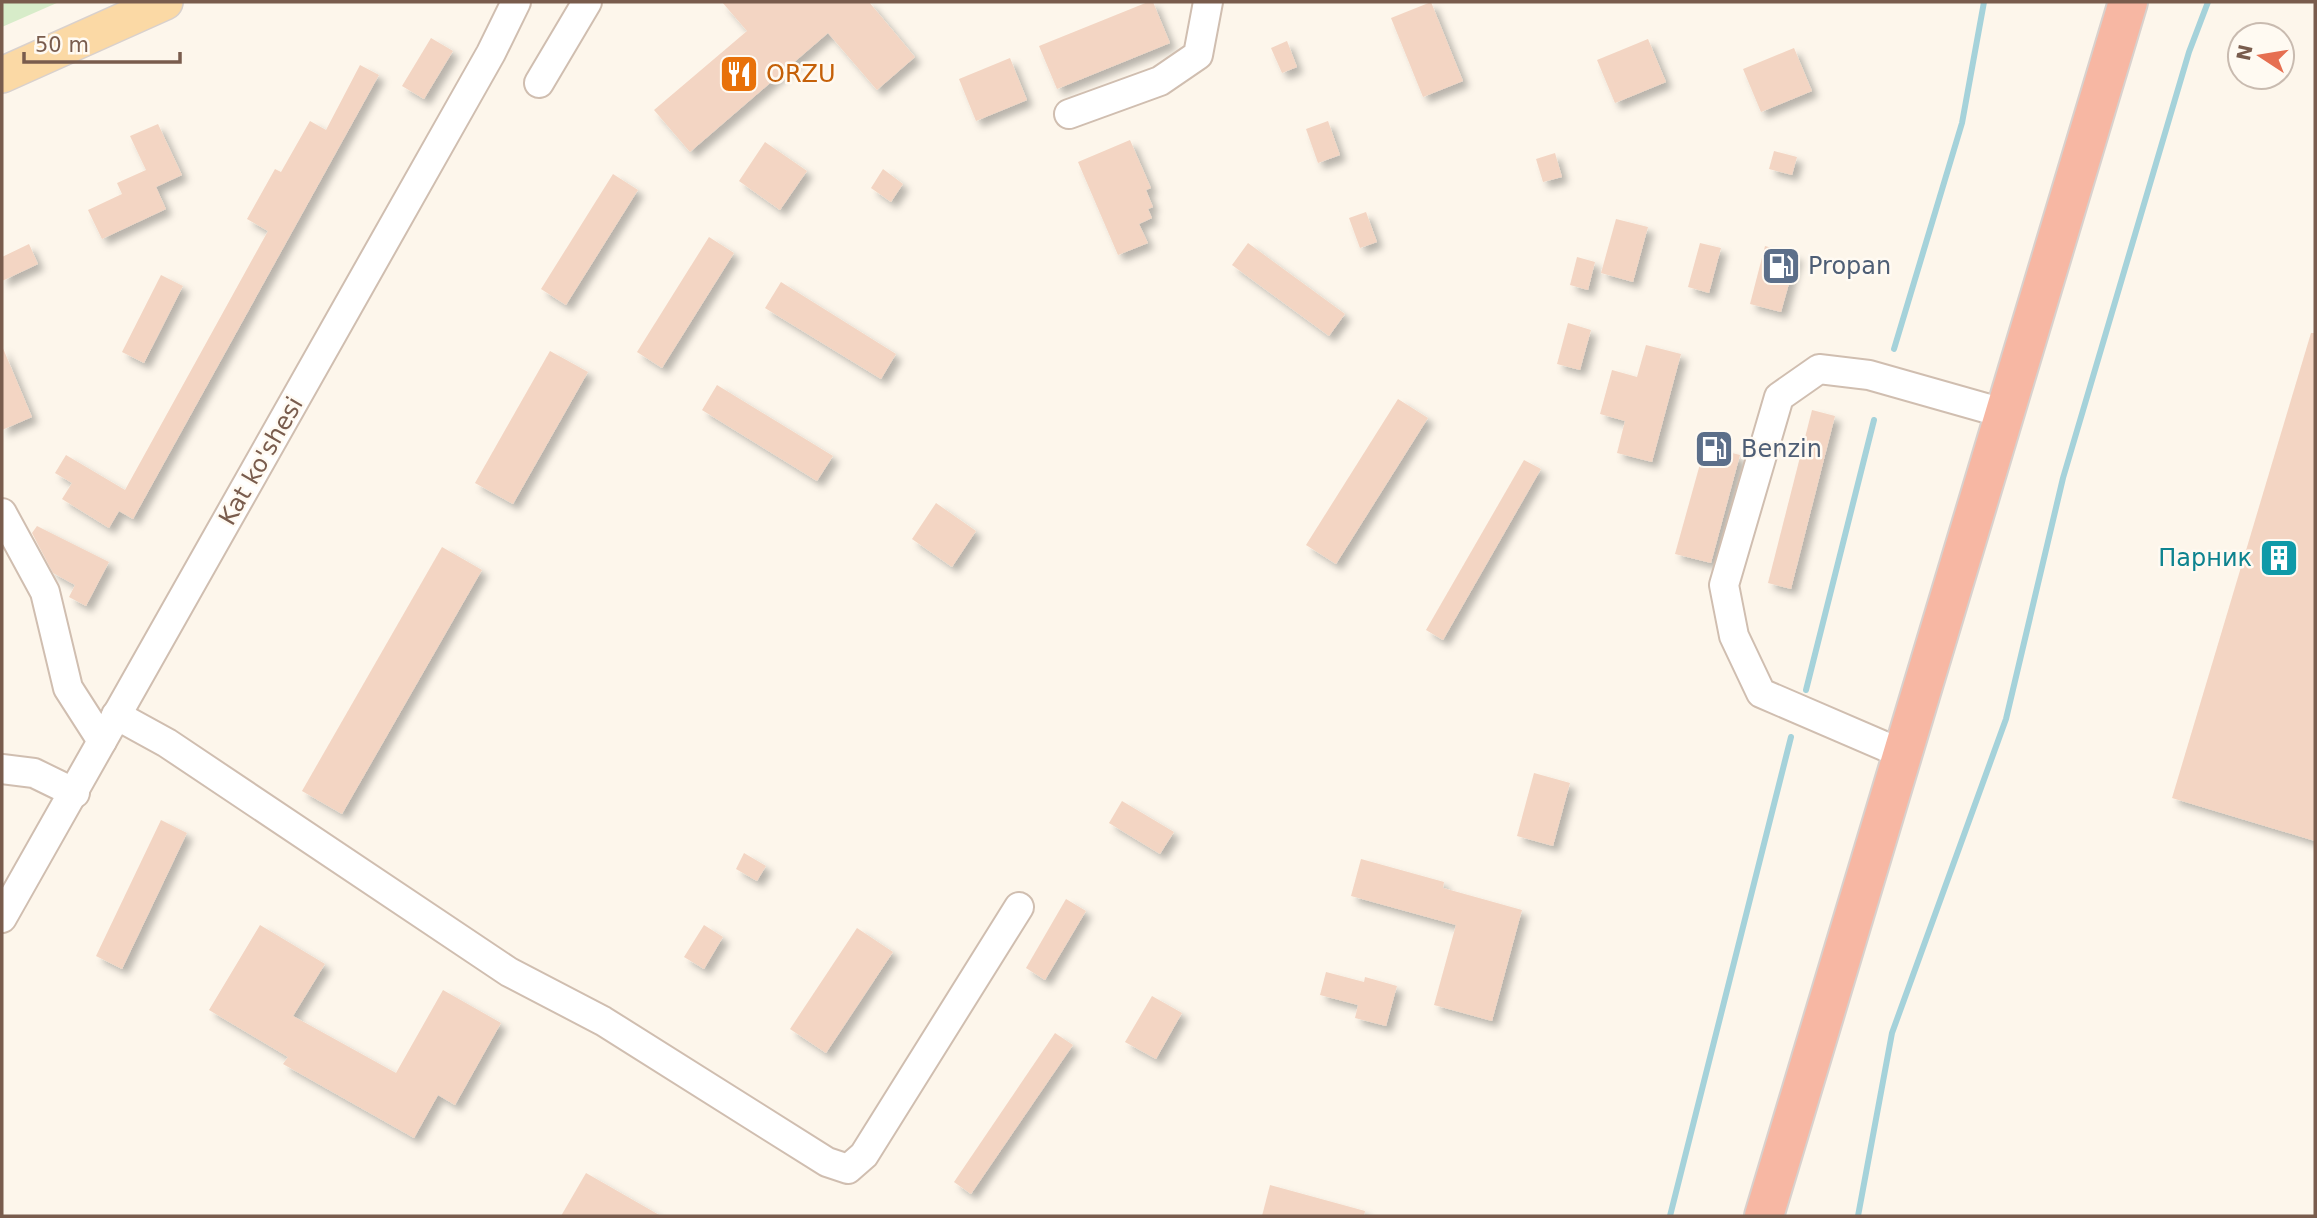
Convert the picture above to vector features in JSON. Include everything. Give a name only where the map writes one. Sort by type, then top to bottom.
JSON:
[{"type":"highway","points":[[1764,1216],[1905,755],[2003,413],[2128,2]]},
{"type":"main road","points":[[2,75],[165,2]]},
{"type":"street","name":"Kat ko'shesi","points":[[2,918],[491,53],[516,2]]},
{"type":"street","points":[[539,83],[587,2]]},
{"type":"street","points":[[1069,114],[1160,81],[1198,55],[1208,2]]},
{"type":"street","points":[[1905,755],[1761,693],[1734,636],[1724,585],[1728,571],[1779,397],[1818,369],[1868,375],[2003,413]]},
{"type":"street","points":[[2,513],[45,592],[68,688],[102,741]]},
{"type":"street","points":[[116,715],[167,743],[509,972],[603,1021],[827,1162],[848,1169],[864,1155],[1019,907]]},
{"type":"street","points":[[2,769],[34,774],[75,793]]},
{"type":"green space","points":[[2,2],[59,2],[2,27]]},
{"type":"building","name":"ORZU","points":[[722,2],[869,2],[915,57],[877,90],[828,33],[690,152],[654,110],[747,31]]},
{"type":"building","points":[[1153,2],[1170,43],[1057,89],[1039,46]]},
{"type":"building","points":[[1431,2],[1463,81],[1423,97],[1391,18]]},
{"type":"building","points":[[431,38],[453,51],[424,99],[402,86]]},
{"type":"building","points":[[1648,39],[1666,82],[1615,103],[1597,60]]},
{"type":"building","points":[[1287,41],[1297,67],[1282,73],[1271,48]]},
{"type":"building","points":[[1794,48],[1812,91],[1761,112],[1743,69]]},
{"type":"building","points":[[1010,58],[1027,100],[976,121],[959,79]]},
{"type":"building","points":[[360,65],[379,75],[133,519],[119,511],[109,528],[62,499],[72,483],[55,473],[66,455],[125,490],[268,231],[247,219],[275,169],[281,172],[310,121],[326,130]]},
{"type":"building","points":[[1328,121],[1340,155],[1318,163],[1306,129]]},
{"type":"building","points":[[158,124],[182,175],[156,187],[166,209],[102,239],[88,210],[122,194],[117,183],[146,170],[130,136]]},
{"type":"building","points":[[1130,140],[1151,188],[1146,190],[1153,207],[1148,209],[1152,218],[1139,224],[1148,243],[1118,255],[1078,162]]},
{"type":"building","points":[[765,142],[807,171],[780,210],[739,181]]},
{"type":"building","points":[[1774,151],[1797,157],[1792,175],[1769,169]]},
{"type":"building","points":[[1555,153],[1562,177],[1543,182],[1536,159]]},
{"type":"building","points":[[883,169],[903,184],[891,202],[871,188]]},
{"type":"building","points":[[613,174],[638,190],[566,305],[541,289]]},
{"type":"building","points":[[1366,212],[1377,242],[1360,248],[1349,218]]},
{"type":"building","points":[[1616,219],[1648,227],[1633,282],[1601,273]]},
{"type":"building","points":[[709,237],[734,253],[662,368],[637,352]]},
{"type":"building","points":[[1248,243],[1345,314],[1329,336],[1232,265]]},
{"type":"building","points":[[1700,243],[1721,248],[1709,293],[1688,287]]},
{"type":"building","points":[[29,244],[38,264],[2,281],[2,257]]},
{"type":"building","points":[[1765,246],[1797,255],[1781,312],[1750,304]]},
{"type":"building","points":[[1577,257],[1595,262],[1588,290],[1570,285]]},
{"type":"building","points":[[161,275],[183,286],[144,363],[122,352]]},
{"type":"building","points":[[781,282],[896,354],[881,379],[765,308]]},
{"type":"building","points":[[1568,323],[1591,330],[1580,370],[1557,364]]},
{"type":"building","name":"Парник","points":[[2311,333],[2315,333],[2315,841],[2172,798]]},
{"type":"building","points":[[1646,345],[1681,354],[1652,462],[1617,453],[1625,421],[1600,414],[1612,370],[1637,377]]},
{"type":"building","points":[[2,346],[32,417],[2,430]]},
{"type":"building","points":[[550,351],[588,372],[513,504],[475,483]]},
{"type":"building","points":[[717,385],[833,456],[817,481],[702,410]]},
{"type":"building","points":[[1398,399],[1428,418],[1336,564],[1306,545]]},
{"type":"building","points":[[1812,410],[1835,416],[1791,589],[1768,583]]},
{"type":"building","points":[[1705,446],[1740,455],[1711,563],[1675,554]]},
{"type":"building","points":[[1524,460],[1541,469],[1443,640],[1426,630]]},
{"type":"building","points":[[936,503],[976,531],[952,567],[912,539]]},
{"type":"building","points":[[37,526],[109,562],[86,606],[69,597],[75,585],[53,573],[32,533]]},
{"type":"building","points":[[442,547],[482,570],[342,814],[302,791]]},
{"type":"building","points":[[1534,773],[1570,783],[1553,846],[1517,836]]},
{"type":"building","points":[[1122,801],[1174,832],[1160,854],[1109,823]]},
{"type":"building","points":[[161,820],[187,833],[122,969],[96,956]]},
{"type":"building","points":[[744,853],[766,866],[757,881],[736,869]]},
{"type":"building","points":[[1361,859],[1444,882],[1443,888],[1522,910],[1492,1021],[1434,1005],[1456,925],[1351,896]]},
{"type":"building","points":[[1066,899],[1086,911],[1045,980],[1026,968]]},
{"type":"building","points":[[260,925],[325,964],[293,1016],[396,1073],[443,990],[501,1023],[455,1105],[438,1095],[414,1138],[283,1064],[288,1057],[209,1010]]},
{"type":"building","points":[[704,925],[723,937],[704,969],[684,957]]},
{"type":"building","points":[[857,928],[893,952],[826,1053],[790,1029]]},
{"type":"building","points":[[1326,972],[1364,982],[1365,977],[1397,986],[1386,1026],[1355,1018],[1358,1005],[1320,995]]},
{"type":"building","points":[[1152,996],[1182,1013],[1156,1059],[1125,1042]]},
{"type":"building","points":[[1055,1033],[1073,1045],[971,1194],[954,1182]]},
{"type":"building","points":[[586,1173],[661,1216],[561,1216]]},
{"type":"building","points":[[1270,1185],[1365,1211],[1364,1216],[1262,1216]]},
{"type":"waterway","points":[[1894,349],[1962,123],[1984,2]]},
{"type":"waterway","points":[[1858,1216],[1892,1033],[2006,719],[2063,478],[2189,52],[2208,2]]},
{"type":"waterway","points":[[1806,690],[1874,420]]},
{"type":"waterway","points":[[1670,1216],[1791,737]]},
{"type":"place","name":"ORZU","points":[[739,74]]},
{"type":"place","name":"Propan","points":[[1781,266]]},
{"type":"place","name":"Benzin","points":[[1714,449]]},
{"type":"place","name":"Парник","points":[[2279,558]]}]
